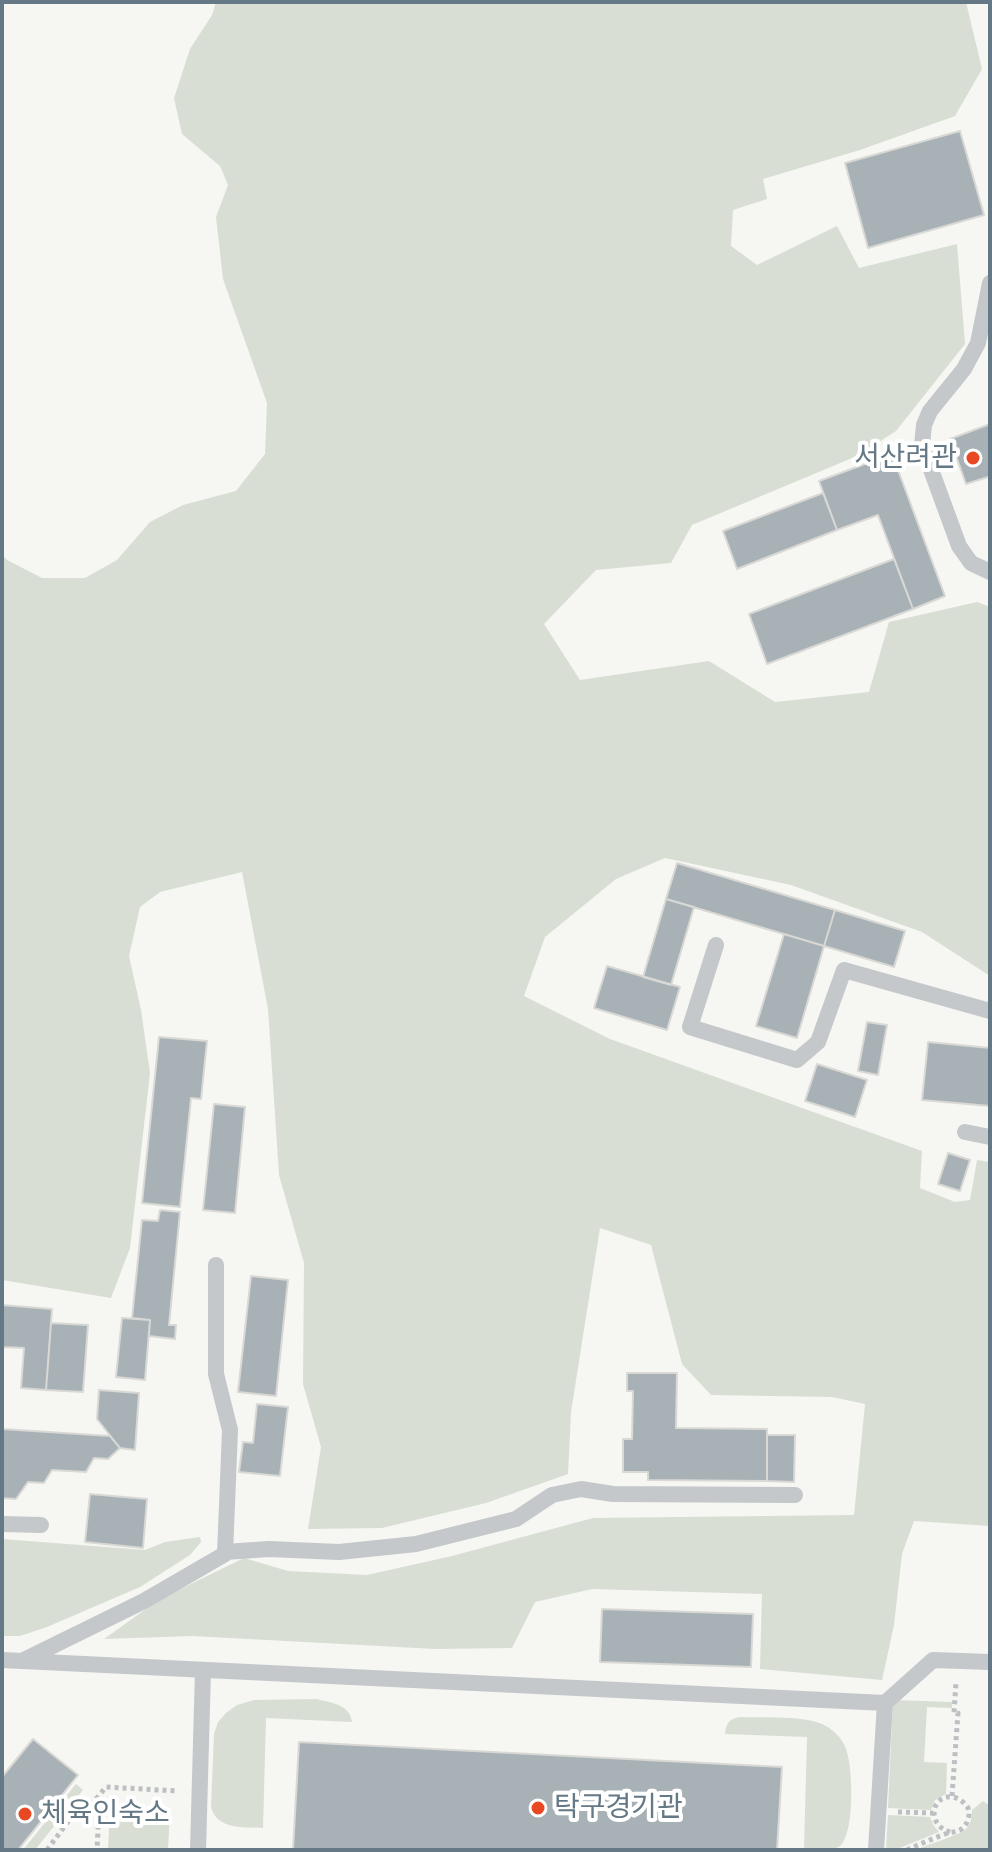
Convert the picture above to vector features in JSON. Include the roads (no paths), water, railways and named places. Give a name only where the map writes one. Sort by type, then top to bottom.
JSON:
[{"type":"lane","points":[[990,283],[978,343],[964,369],[930,411],[924,425],[922,445],[959,546],[971,563],[990,572]]},
{"type":"lane","points":[[716,945],[690,1027],[797,1060],[818,1042],[844,970],[990,1011]]},
{"type":"lane","points":[[965,1132],[990,1137]]},
{"type":"lane","points":[[22,1661],[144,1601],[225,1554],[230,1430],[216,1374],[216,1265]]},
{"type":"lane","points":[[225,1552],[269,1549],[339,1552],[416,1544],[516,1519],[552,1495],[581,1489],[613,1494],[795,1495]]},
{"type":"lane","points":[[2,1524],[41,1525]]},
{"type":"lane","points":[[2,1660],[885,1703]]},
{"type":"lane","points":[[876,1850],[885,1703],[933,1660],[990,1662]]},
{"type":"lane","points":[[198,1850],[203,1670]]},
{"type":"place","name":"서산려관","points":[[973,458]]},
{"type":"place","name":"탁구경기관","points":[[538,1808]]},
{"type":"place","name":"체육인숙소","points":[[25,1814]]}]
